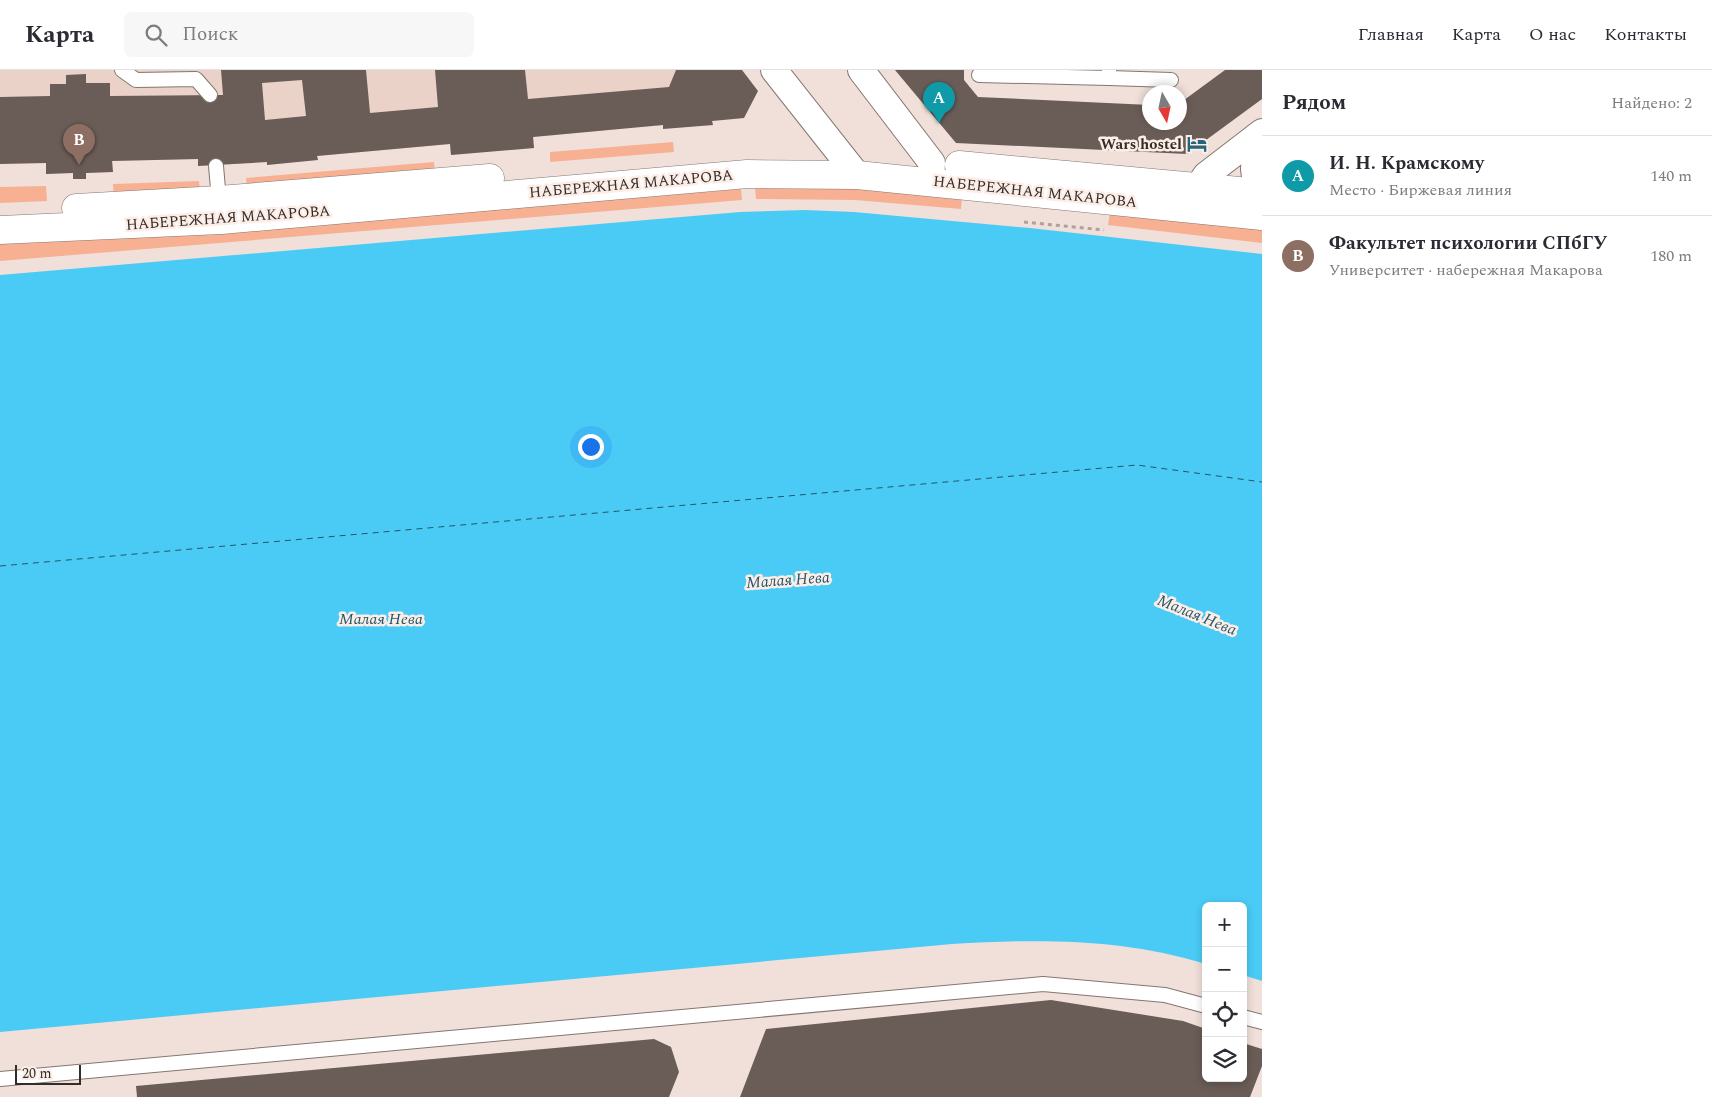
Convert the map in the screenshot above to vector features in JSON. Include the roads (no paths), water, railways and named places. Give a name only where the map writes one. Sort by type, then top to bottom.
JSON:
[{"type":"main road","name":"НАБЕРЕЖНАЯ МАКАРОВА","points":[[0,213],[219,200],[746,156],[932,172],[1198,187],[1260,204]]},
{"type":"main road","name":"НАБЕРЕЖНАЯ МАКАРОВА","points":[[0,230],[221,220],[850,166]]},
{"type":"main road","name":"НАБЕРЕЖНАЯ МАКАРОВА","points":[[932,172],[1260,204]]},
{"type":"street","points":[[774,70],[850,166]]},
{"type":"street","points":[[861,70],[932,172]]},
{"type":"street","points":[[1198,187],[1206,175],[1259,135]]},
{"type":"street","points":[[1259,135],[1254,169],[1260,204]]},
{"type":"lane","points":[[122,70],[136,80],[196,79],[210,95]]},
{"type":"lane","points":[[979,75],[1109,74],[1171,80]]},
{"type":"lane","points":[[216,166],[219,200]]},
{"type":"lane","points":[[0,1079],[1043,984],[1166,995],[1202,1005]]},
{"type":"lane","points":[[1247,1018],[1262,1022]]},
{"type":"water","name":"Малая Нева","points":[[805,210],[854,212],[1030,228],[1262,254],[1262,981],[1247,976],[1247,902],[1202,902],[1202,963],[1143,949],[1080,942],[1016,941],[952,944],[0,1032],[0,275],[740,212]]},
{"type":"place","name":"И. Н. Крамскому","points":[[939,123]]},
{"type":"place","name":"Wars hostel","points":[[1197,144]]},
{"type":"place","name":"Факультет психологии СПбГУ","points":[[79,165]]}]
